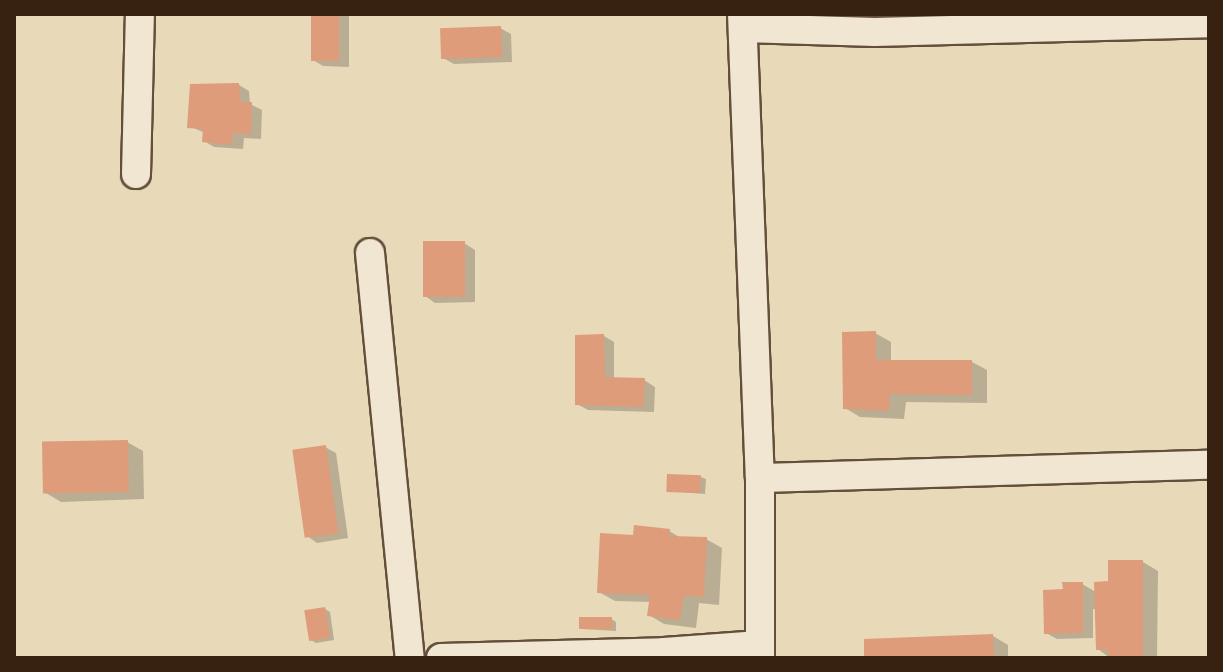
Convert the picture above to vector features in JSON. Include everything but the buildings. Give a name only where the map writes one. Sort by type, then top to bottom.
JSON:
[{"type":"street","points":[[136,174],[140,14]]},
{"type":"street","points":[[441,658],[760,652],[760,478],[742,21],[875,32],[1209,23]]},
{"type":"street","points":[[370,253],[410,658]]},
{"type":"street","points":[[760,478],[1209,465]]}]
